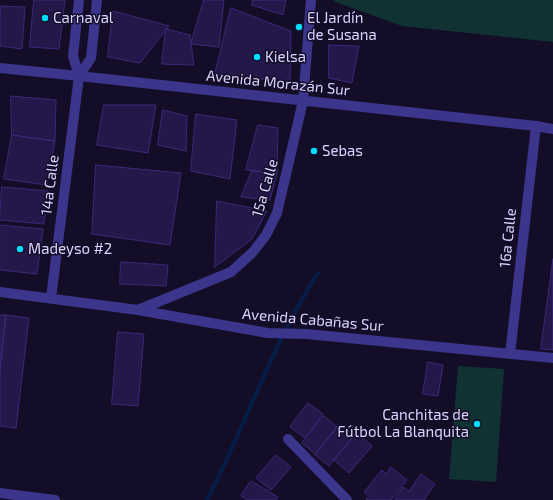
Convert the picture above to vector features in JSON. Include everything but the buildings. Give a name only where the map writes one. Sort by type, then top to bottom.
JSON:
[{"type":"street","name":"14a Calle","points":[[51,298],[79,76],[73,56],[79,0]]},
{"type":"street","name":"14a Calle","points":[[79,76],[91,58],[97,0]]},
{"type":"street","name":"15a Calle","points":[[138,310],[231,272],[253,252],[266,235],[276,213],[303,101],[311,0]]},
{"type":"street","name":"Avenida Morazán Sur","points":[[0,68],[553,129]]},
{"type":"street","name":"16a Calle","points":[[510,354],[536,126]]},
{"type":"street","name":"Avenida Cabañas Sur","points":[[0,292],[138,310],[268,333],[307,334],[553,358]]},
{"type":"street","points":[[288,439],[347,500]]},
{"type":"street","points":[[0,493],[55,500]]},
{"type":"green space","points":[[553,0],[553,42],[402,26],[333,1]]},
{"type":"green space","name":"Canchitas de Fútbol La Blanquita","points":[[458,366],[504,369],[496,482],[449,479]]},
{"type":"waterway","points":[[207,500],[273,356],[318,273]]},
{"type":"place","name":"Carnaval","points":[[45,18]]},
{"type":"place","name":"El Jardín de Susana","points":[[299,27]]},
{"type":"place","name":"Kielsa","points":[[257,57]]},
{"type":"place","name":"Sebas","points":[[314,151]]},
{"type":"place","name":"Madeyso #2","points":[[20,249]]},
{"type":"place","name":"Canchitas de Fútbol La Blanquita","points":[[477,424]]}]
